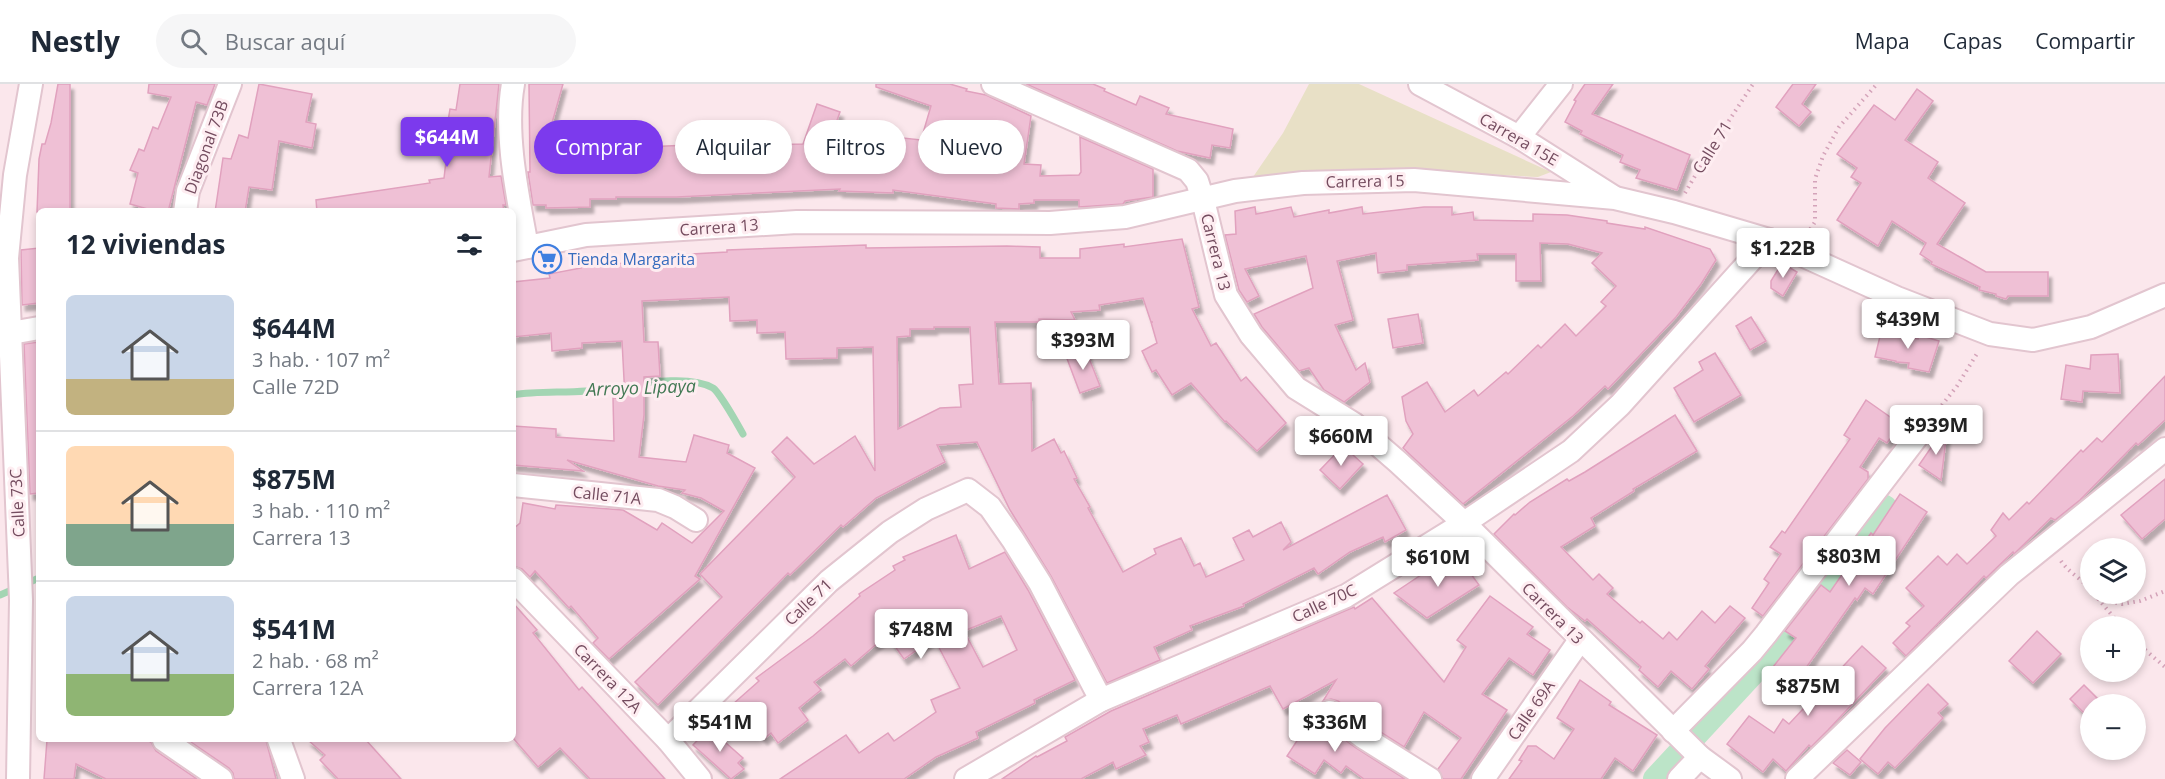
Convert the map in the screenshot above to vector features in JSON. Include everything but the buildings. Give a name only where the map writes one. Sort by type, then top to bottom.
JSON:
[{"type":"street","name":"Calle 73C","points":[[18,779],[21,600],[20,573],[9,540],[4,334],[6,258],[15,175],[31,84]]},
{"type":"street","name":"Diagonal 73B","points":[[186,208],[188,191],[230,84]]},
{"type":"street","points":[[513,84],[511,96],[513,167],[520,248]]},
{"type":"street","points":[[993,84],[1188,170],[1197,181],[1203,200]]},
{"type":"street","name":"Carrera 15E","points":[[1420,84],[1519,137],[1615,198]]},
{"type":"street","points":[[1519,137],[1561,84]]},
{"type":"street","name":"Carrera 15","points":[[1203,200],[1235,191],[1304,183],[1414,180],[1615,198],[1674,212],[1768,240],[1897,298],[1990,334],[2032,340],[2091,327],[2165,295]]},
{"type":"street","name":"Carrera 13","points":[[520,248],[586,235],[796,222],[1050,223],[1125,217],[1203,200],[1226,295],[1251,335],[1296,388],[1354,424],[1464,523],[1675,733],[1697,754],[1730,779]]},
{"type":"street","name":"Calle 70C","points":[[966,779],[1101,700],[1346,596],[1464,523],[1571,451],[1620,405],[1768,240]]},
{"type":"street","points":[[4,334],[36,329]]},
{"type":"street","points":[[1675,733],[1759,643],[1925,426]]},
{"type":"street","points":[[1797,779],[2009,575],[2165,449]]},
{"type":"street","name":"Calle 71A","points":[[516,485],[658,500],[696,520]]},
{"type":"street","name":"Calle 71","points":[[668,740],[830,581],[890,532],[926,509],[968,490],[990,507],[1013,540],[1040,583],[1101,700]]},
{"type":"street","name":"Carrera 12A","points":[[516,582],[668,740],[700,779]]},
{"type":"street","name":"Calle 69A","points":[[1483,779],[1580,640]]},
{"type":"street","points":[[19,653],[36,662]]},
{"type":"street","points":[[1330,712],[1363,737],[1430,779]]},
{"type":"street","points":[[167,742],[221,779]]},
{"type":"street","points":[[280,742],[293,779]]},
{"type":"street","points":[[1679,779],[1697,754]]},
{"type":"path","name":"Calle 71","points":[[1674,212],[1713,145],[1753,84]]},
{"type":"path","points":[[1795,252],[1815,222],[1815,179],[1823,156],[1839,127],[1877,84]]},
{"type":"path","points":[[1925,426],[1958,386],[1990,334]]},
{"type":"path","points":[[2052,541],[2062,563],[2080,580]]},
{"type":"path","points":[[2146,599],[2165,591]]},
{"type":"path","points":[[2102,604],[2113,616]]},
{"type":"path","points":[[2146,651],[2165,667]]},
{"type":"shaded area","points":[[1309,84],[1359,84],[1551,172],[1538,177],[1431,171],[1324,170],[1253,177],[1283,133]]},
{"type":"waterway","name":"Arroyo Lipaya","points":[[516,395],[600,390],[651,382],[700,383],[716,391],[743,434]]},
{"type":"waterway","points":[[1655,779],[1793,630],[1885,507]]},
{"type":"waterway","name":"Arroyo Lipaya","points":[[0,595],[36,579]]},
{"type":"place","name":"Tienda Margarita","points":[[547,259]]}]
